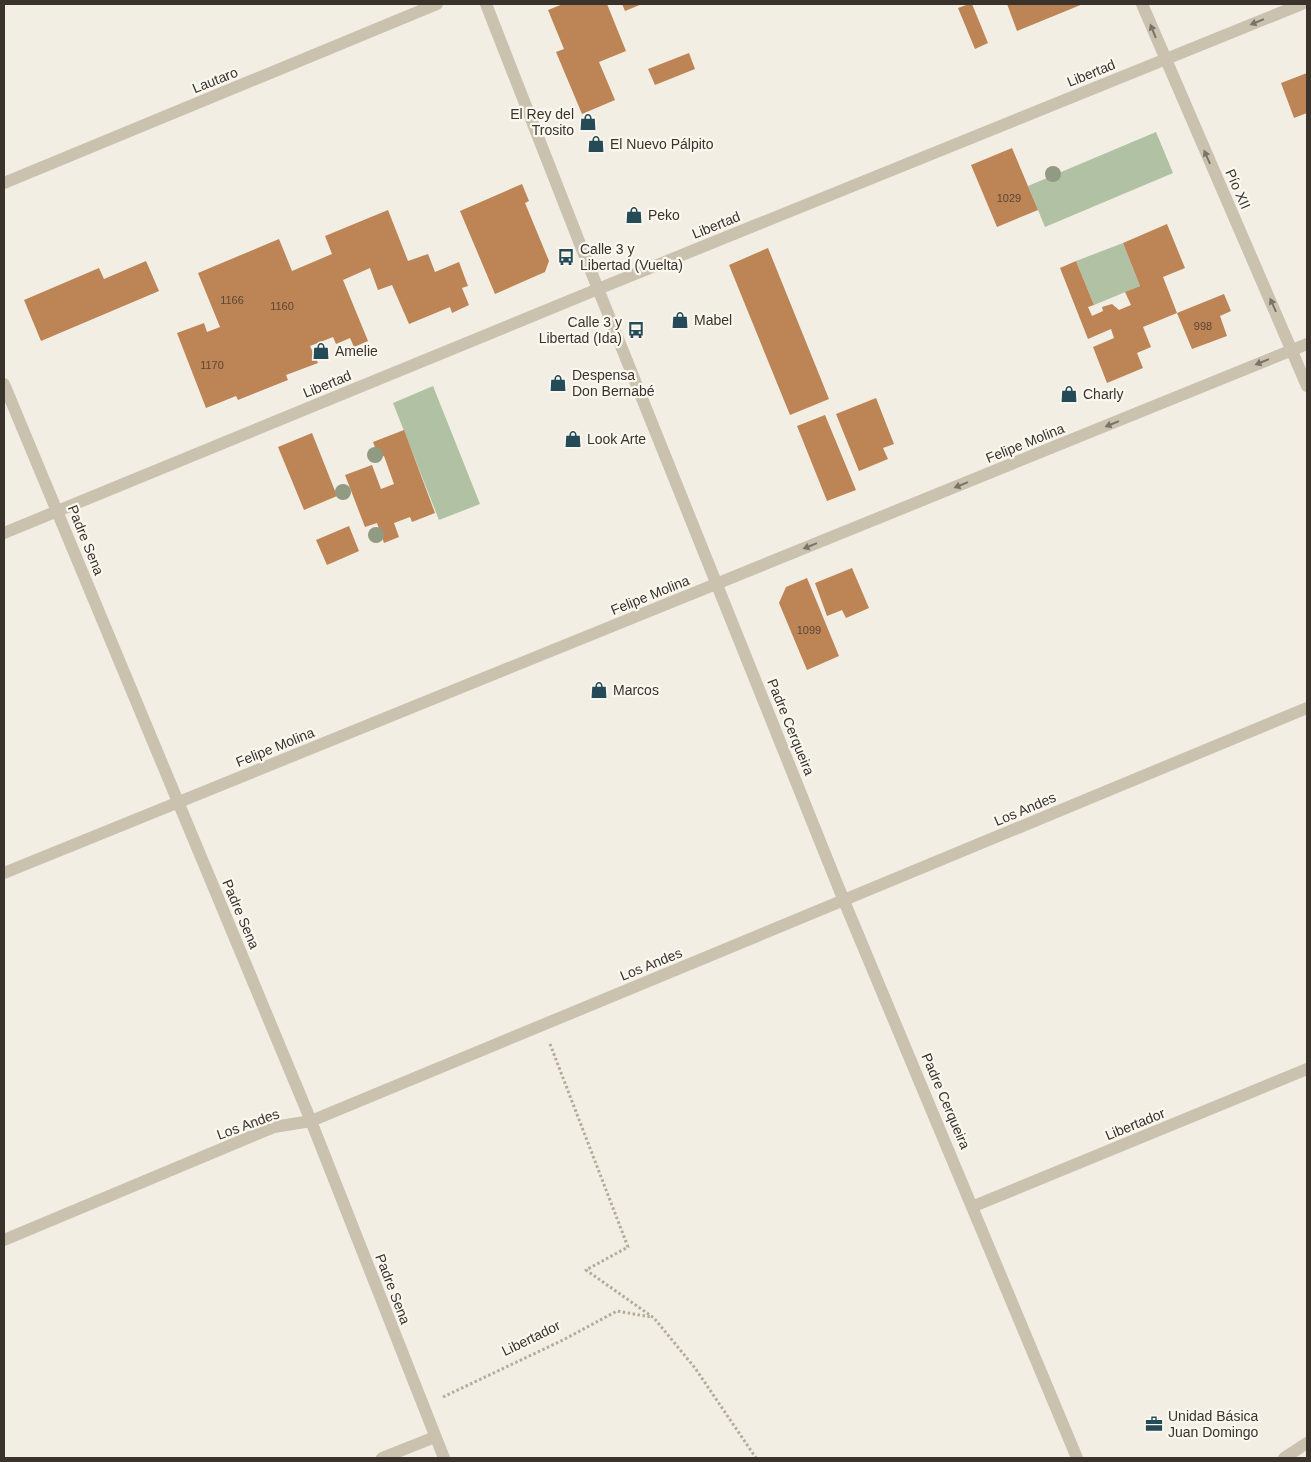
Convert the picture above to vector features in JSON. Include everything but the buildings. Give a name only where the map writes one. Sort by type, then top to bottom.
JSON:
[{"type":"street","name":"Lautaro","points":[[4,183],[437,4]]},
{"type":"street","name":"Padre Cerqueira","points":[[486,4],[598,289],[844,901],[974,1206],[1077,1458]]},
{"type":"street","name":"Pío XII","points":[[1142,4],[1164,59],[1293,350],[1307,386]]},
{"type":"street","name":"Libertad","points":[[4,534],[598,289],[1302,4]]},
{"type":"street","name":"Felipe Molina","points":[[4,872],[1307,344]]},
{"type":"street","name":"Padre Sena","points":[[4,384],[311,1121],[444,1458]]},
{"type":"street","name":"Los Andes","points":[[4,1240],[274,1127],[311,1121],[1307,708]]},
{"type":"street","name":"Libertador","points":[[974,1206],[1307,1069]]},
{"type":"street","points":[[382,1458],[435,1437]]},
{"type":"street","points":[[1284,1458],[1307,1443]]},
{"type":"path","points":[[542,1025],[628,1247],[586,1270],[654,1318],[695,1368],[756,1458]]},
{"type":"path","name":"Libertador","points":[[423,1407],[563,1340],[617,1311],[654,1318]]},
{"type":"green space","points":[[1156,132],[1173,173],[1045,227],[1028,186]]},
{"type":"green space","points":[[1123,243],[1140,286],[1094,305],[1076,261]]},
{"type":"green space","points":[[433,386],[480,504],[439,520],[393,403]]},
{"type":"place","name":"El Rey del Trosito","points":[[588,122]]},
{"type":"place","name":"El Nuevo Pálpito","points":[[596,144]]},
{"type":"place","name":"Peko","points":[[634,215]]},
{"type":"place","name":"Calle 3 y Libertad (Vuelta)","points":[[566,257]]},
{"type":"place","name":"Mabel","points":[[680,320]]},
{"type":"place","name":"Calle 3 y Libertad (Ida)","points":[[636,330]]},
{"type":"place","name":"Amelie","points":[[321,351]]},
{"type":"place","name":"Despensa Don Bernabé","points":[[558,383]]},
{"type":"place","name":"Charly","points":[[1069,394]]},
{"type":"place","name":"Look Arte","points":[[573,439]]},
{"type":"place","name":"Marcos","points":[[599,690]]},
{"type":"place","name":"Unidad Básica Juan Domingo","points":[[1154,1424]]}]
